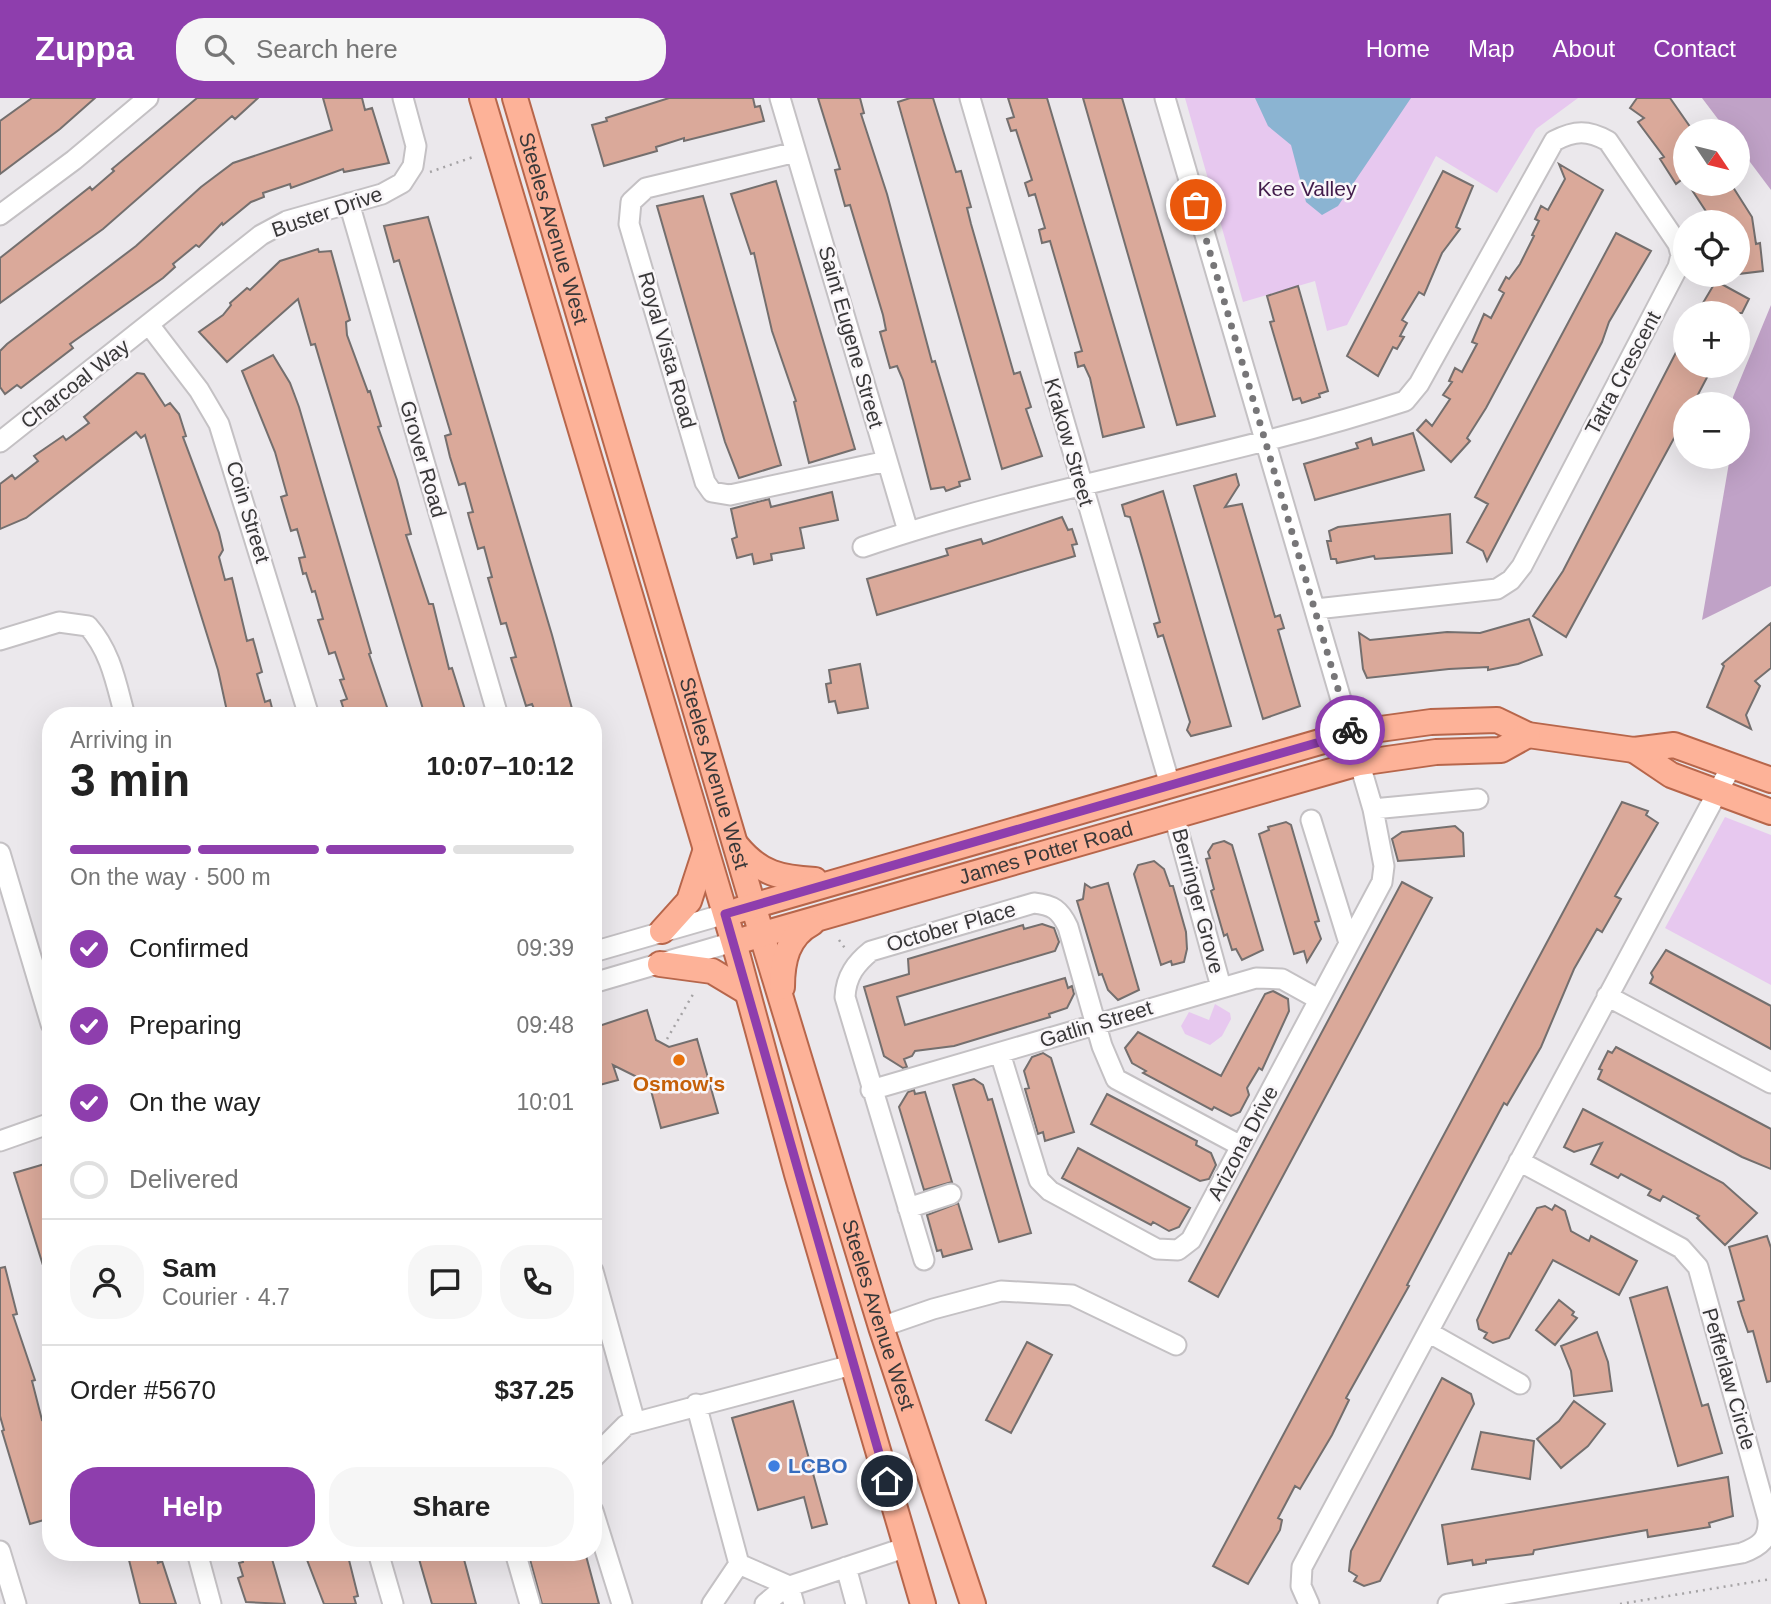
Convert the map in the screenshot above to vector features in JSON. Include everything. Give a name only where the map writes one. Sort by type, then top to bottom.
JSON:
[{"type":"main road","name":"Steeles Avenue West","points":[[482,98],[725,914],[923,1604]]},
{"type":"main road","name":"Steeles Avenue West","points":[[515,98],[762,936],[881,1327],[973,1604]]},
{"type":"main road","name":"James Potter Road","points":[[725,914],[830,881],[1351,733],[1431,722],[1497,720],[1528,735],[1634,750],[1674,745],[1771,780]]},
{"type":"main road","name":"James Potter Road","points":[[733,942],[762,936],[1359,763],[1436,752],[1501,750],[1528,735]]},
{"type":"main road","name":"James Potter Road","points":[[1634,750],[1671,775],[1771,813]]},
{"type":"main road","points":[[732,835],[750,862],[763,871],[786,878],[830,881]]},
{"type":"main road","points":[[662,931],[689,901],[705,852]]},
{"type":"main road","points":[[785,1010],[782,967],[787,949],[805,927],[828,916]]},
{"type":"main road","points":[[660,964],[712,971],[747,992]]},
{"type":"street","points":[[0,215],[74,160],[148,98]]},
{"type":"street","name":"Buster Drive","points":[[150,326],[261,236],[287,221],[382,194],[402,183],[413,166],[416,146],[403,98]]},
{"type":"street","name":"Saint Eugene Street","points":[[780,98],[908,531]]},
{"type":"street","name":"Krakow Street","points":[[970,98],[1170,785]]},
{"type":"street","points":[[1166,98],[1359,763]]},
{"type":"street","name":"Tatra Crescent","points":[[1265,442],[1405,401],[1419,384],[1545,155],[1554,141],[1570,133],[1591,132],[1608,141],[1678,244],[1681,255],[1672,280],[1511,580],[1497,589],[1316,609]]},
{"type":"street","name":"Royal Vista Road","points":[[796,152],[646,188],[631,202],[629,224],[705,482],[712,492],[730,495],[887,461]]},
{"type":"street","name":"Grover Road","points":[[349,202],[495,707]]},
{"type":"street","name":"Charcoal Way","points":[[0,442],[150,326]]},
{"type":"street","name":"Coin Street","points":[[150,326],[199,390],[219,424],[306,707]]},
{"type":"street","points":[[863,547],[908,531],[1081,484],[1265,442]]},
{"type":"street","points":[[0,640],[59,622],[88,626],[102,642],[111,662],[123,707]]},
{"type":"street","name":"Arizona Drive","points":[[1000,1053],[1039,1180],[1050,1191],[1157,1249],[1178,1250],[1191,1240],[1382,882],[1384,866],[1373,809],[1359,763]]},
{"type":"street","points":[[1309,1604],[1301,1586],[1303,1567],[1732,765]]},
{"type":"street","points":[[1373,809],[1478,799]]},
{"type":"street","name":"Berringer Grove","points":[[1174,816],[1221,987]]},
{"type":"street","points":[[1311,820],[1349,943]]},
{"type":"street","points":[[0,853],[42,994]]},
{"type":"street","name":"October Place","points":[[924,1260],[845,996],[845,987],[858,961],[871,951],[1034,902],[1049,904],[1061,912],[1096,1024]]},
{"type":"street","points":[[602,949],[725,914]]},
{"type":"street","points":[[602,980],[733,942]]},
{"type":"street","name":"Gatlin Street","points":[[871,1090],[1221,987],[1269,976],[1282,979],[1318,999]]},
{"type":"street","points":[[1607,996],[1771,1083]]},
{"type":"street","points":[[1096,1024],[1116,1079],[1241,1146]]},
{"type":"street","points":[[0,1141],[42,1126]]},
{"type":"street","name":"Pefferlaw Circle","points":[[1447,1604],[1742,1553],[1764,1541],[1769,1532],[1768,1519],[1698,1268],[1681,1248],[1519,1161]]},
{"type":"street","points":[[908,1208],[951,1194]]},
{"type":"street","points":[[881,1327],[933,1309],[1001,1291],[1072,1295],[1176,1345]]},
{"type":"street","points":[[602,1303],[635,1422]]},
{"type":"street","points":[[1428,1332],[1520,1384]]},
{"type":"street","points":[[602,1449],[626,1425],[852,1364]]},
{"type":"street","points":[[696,1404],[739,1564],[791,1595]]},
{"type":"street","points":[[602,1540],[622,1604]]},
{"type":"street","points":[[765,1604],[791,1595],[846,1567],[907,1547]]},
{"type":"street","points":[[0,1551],[16,1604]]},
{"type":"street","points":[[199,1561],[211,1604]]},
{"type":"street","points":[[381,1561],[393,1604]]},
{"type":"street","points":[[517,1561],[530,1604]]},
{"type":"street","points":[[712,1604],[739,1564]]},
{"type":"street","points":[[846,1567],[856,1604]]},
{"type":"path","points":[[406,177],[485,155]]},
{"type":"path","points":[[839,940],[850,955]]},
{"type":"path","points":[[667,1039],[697,987]]},
{"type":"path","points":[[1620,1604],[1771,1578]]},
{"type":"green space","name":"Kee Valley","points":[[1185,98],[1578,98],[1536,129],[1497,193],[1436,156],[1347,325],[1327,331],[1315,281],[1243,302]]},
{"type":"green space","points":[[1725,817],[1771,835],[1771,985],[1665,928]]},
{"type":"green space","points":[[1215,1004],[1230,1013],[1231,1019],[1222,1036],[1210,1045],[1185,1034],[1181,1026],[1189,1012],[1209,1020]]},
{"type":"shaded area","points":[[1702,98],[1771,98],[1771,190],[1750,162],[1750,119],[1718,119]]},
{"type":"shaded area","points":[[1771,305],[1771,586],[1702,620],[1728,469],[1750,469],[1750,392],[1735,392],[1741,378],[1750,378],[1750,356]]},
{"type":"water","points":[[1255,98],[1411,98],[1338,206],[1322,215],[1306,202],[1291,145],[1268,126]]},
{"type":"building","points":[[32,98],[95,98],[60,129],[0,174],[0,121]]},
{"type":"building","points":[[197,98],[258,98],[235,119],[232,116],[103,229],[0,303],[0,258],[90,187],[92,190],[114,171],[112,169]]},
{"type":"building","points":[[323,98],[362,98],[365,110],[372,108],[389,163],[344,172],[343,169],[291,188],[290,184],[263,193],[264,197],[251,202],[223,225],[222,223],[199,247],[196,245],[173,264],[175,267],[163,278],[70,344],[73,348],[21,388],[17,385],[5,394],[0,387],[0,351],[7,344],[136,246],[201,187],[233,163],[332,130]]},
{"type":"building","points":[[669,98],[753,98],[755,107],[760,106],[764,121],[684,141],[684,138],[656,147],[657,151],[604,166],[592,125]]},
{"type":"building","points":[[818,98],[860,98],[864,113],[861,114],[887,194],[932,362],[935,361],[970,479],[959,482],[960,486],[946,491],[944,487],[931,489],[903,380],[897,366],[890,368],[880,332],[886,330],[883,315],[850,205],[845,206],[835,170],[840,169]]},
{"type":"building","points":[[910,98],[933,98],[956,172],[961,171],[971,207],[967,208],[971,224],[1014,374],[1020,372],[1031,407],[1026,409],[1042,456],[1002,469],[898,102]]},
{"type":"building","points":[[1008,98],[1047,98],[1144,427],[1103,437],[1090,378],[1084,365],[1078,367],[1075,353],[1082,351],[1050,241],[1042,243],[1039,230],[1045,228],[1035,194],[1029,196],[1025,183],[1032,180],[1016,130],[1011,131],[1007,119],[1014,117]]},
{"type":"building","points":[[1083,98],[1122,98],[1215,416],[1177,425]]},
{"type":"building","points":[[1637,98],[1670,98],[1685,119],[1673,119],[1673,179],[1660,159],[1664,157],[1638,122],[1644,118],[1630,108]]},
{"type":"building","points":[[1559,164],[1603,190],[1486,408],[1467,438],[1470,441],[1451,462],[1417,430],[1426,420],[1432,426],[1450,399],[1443,395],[1452,382],[1449,381],[1455,368],[1462,372],[1477,344],[1472,342],[1484,314],[1491,318],[1504,293],[1499,290],[1506,277],[1509,279],[1520,264],[1534,236],[1532,235],[1539,221],[1535,219],[1541,206],[1548,210],[1565,179]]},
{"type":"building","points":[[1443,171],[1473,186],[1456,227],[1460,229],[1442,253],[1424,295],[1419,292],[1402,320],[1407,323],[1400,336],[1404,337],[1397,349],[1393,347],[1378,376],[1347,356]]},
{"type":"building","points":[[776,181],[855,449],[809,463],[794,402],[796,401],[772,331],[754,253],[751,254],[731,194]]},
{"type":"building","points":[[703,196],[781,465],[739,478],[725,442],[657,206]]},
{"type":"building","points":[[1696,196],[1739,196],[1748,210],[1705,210]]},
{"type":"building","points":[[1750,214],[1756,244],[1760,243],[1763,271],[1750,273]]},
{"type":"building","points":[[428,217],[572,707],[533,707],[532,704],[526,706],[511,658],[516,657],[506,623],[501,624],[488,578],[492,577],[484,547],[478,549],[469,517],[468,513],[473,512],[465,483],[459,485],[450,457],[445,436],[451,434],[399,260],[394,262],[384,226]]},
{"type":"building","points":[[1616,233],[1651,251],[1609,322],[1602,342],[1487,561],[1483,551],[1467,542],[1488,504],[1475,497]]},
{"type":"building","points":[[318,249],[319,252],[331,251],[350,320],[346,322],[347,335],[368,392],[370,391],[381,426],[378,427],[397,480],[411,534],[406,535],[429,604],[433,604],[449,669],[452,668],[464,707],[422,707],[315,344],[311,345],[298,299],[227,362],[199,332],[223,315],[230,303],[247,288],[250,290],[280,261]]},
{"type":"building","points":[[1298,286],[1328,391],[1302,403],[1300,398],[1293,400],[1270,322],[1274,321],[1267,296]]},
{"type":"building","points":[[1712,287],[1727,287],[1749,299],[1748,301],[1704,301]]},
{"type":"building","points":[[273,355],[290,383],[387,707],[343,707],[341,701],[347,699],[340,680],[344,679],[335,652],[329,654],[318,620],[323,619],[315,591],[312,592],[306,573],[303,574],[299,558],[305,557],[297,529],[291,531],[281,497],[287,495],[275,452],[242,371]]},
{"type":"building","points":[[1673,358],[1673,378],[1707,378],[1699,392],[1673,392],[1673,440],[1566,637],[1533,616],[1563,571]]},
{"type":"building","points":[[137,373],[144,374],[165,406],[170,403],[179,414],[186,436],[183,437],[219,533],[223,550],[219,557],[225,580],[232,578],[247,641],[253,639],[262,672],[257,674],[265,702],[270,700],[272,707],[226,707],[218,670],[145,435],[141,438],[136,432],[26,518],[0,529],[0,484],[12,475],[15,479],[38,461],[34,456],[63,436],[66,440],[89,423],[84,417]]},
{"type":"building","points":[[1413,433],[1424,470],[1315,500],[1304,464],[1358,448],[1356,443],[1371,438],[1373,445]]},
{"type":"building","points":[[1236,474],[1239,485],[1225,507],[1242,504],[1275,617],[1280,615],[1284,628],[1278,630],[1300,706],[1263,719],[1194,486]]},
{"type":"building","points":[[1163,491],[1231,726],[1191,736],[1187,730],[1190,722],[1163,635],[1158,637],[1154,624],[1160,622],[1130,517],[1125,516],[1122,505]]},
{"type":"building","points":[[832,492],[838,520],[800,528],[804,548],[771,554],[772,560],[754,564],[752,554],[737,558],[732,539],[737,537],[731,509],[769,499],[771,507]]},
{"type":"building","points":[[1450,514],[1452,553],[1375,559],[1374,556],[1337,563],[1336,559],[1331,559],[1327,541],[1331,541],[1329,531],[1338,527]]},
{"type":"building","points":[[1062,517],[1068,530],[1072,529],[1077,544],[1072,545],[1075,556],[877,615],[867,579],[948,555],[946,549],[981,539],[983,544]]},
{"type":"building","points":[[1529,619],[1542,655],[1518,664],[1488,670],[1488,667],[1449,669],[1367,678],[1363,669],[1359,633],[1370,640],[1447,632],[1480,633]]},
{"type":"building","points":[[1771,623],[1771,668],[1755,681],[1760,686],[1746,715],[1751,729],[1707,707],[1724,666],[1722,664]]},
{"type":"building","points":[[860,664],[868,708],[838,713],[835,701],[829,702],[826,684],[831,683],[829,670]]},
{"type":"building","points":[[1622,802],[1648,811],[1646,815],[1658,823],[1615,896],[1621,899],[1602,932],[1597,929],[1574,969],[1541,1047],[1507,1105],[1504,1103],[1407,1285],[1409,1286],[1346,1398],[1349,1400],[1332,1435],[1300,1489],[1295,1486],[1278,1518],[1282,1520],[1280,1530],[1248,1584],[1213,1566]]},
{"type":"building","points":[[1286,822],[1291,825],[1319,921],[1315,922],[1321,939],[1307,962],[1304,951],[1294,954],[1259,834],[1269,830],[1268,827]]},
{"type":"building","points":[[1455,826],[1463,833],[1464,856],[1398,861],[1392,839],[1402,832]]},
{"type":"building","points":[[1224,841],[1232,845],[1263,950],[1242,960],[1236,949],[1232,950],[1227,934],[1224,936],[1211,891],[1214,889],[1206,859],[1210,858],[1208,852],[1213,844]]},
{"type":"building","points":[[1154,861],[1164,869],[1170,886],[1173,886],[1186,932],[1187,949],[1184,962],[1172,965],[1171,961],[1161,965],[1134,874],[1138,865]]},
{"type":"building","points":[[1402,882],[1432,898],[1218,1297],[1189,1281]]},
{"type":"building","points":[[1108,883],[1139,990],[1118,1000],[1108,990],[1102,974],[1099,975],[1077,901],[1083,899],[1085,884],[1091,888]]},
{"type":"building","points":[[1042,924],[1054,928],[1059,942],[1055,951],[897,997],[905,1025],[1065,978],[1068,988],[1072,986],[1074,994],[1067,1008],[1049,1014],[1050,1017],[954,1046],[915,1051],[912,1056],[904,1059],[907,1067],[903,1068],[884,1056],[864,987],[909,974],[908,959],[1023,925],[1024,929]]},
{"type":"building","points":[[1666,950],[1771,1006],[1771,1049],[1650,983],[1653,977],[1651,973]]},
{"type":"building","points":[[1273,991],[1288,999],[1289,1011],[1262,1070],[1259,1068],[1247,1088],[1249,1095],[1240,1112],[1231,1116],[1214,1107],[1212,1110],[1143,1073],[1146,1071],[1132,1063],[1125,1048],[1138,1032],[1221,1076],[1265,994]]},
{"type":"building","points":[[647,1010],[656,1040],[669,1047],[697,1039],[718,1113],[661,1128],[649,1083],[613,1065],[618,1080],[602,1084],[602,1025]]},
{"type":"building","points":[[1616,1047],[1771,1129],[1771,1169],[1742,1157],[1598,1079],[1602,1070],[1599,1069],[1608,1051],[1612,1053]]},
{"type":"building","points":[[1043,1053],[1051,1058],[1074,1132],[1045,1141],[1043,1132],[1038,1134],[1025,1089],[1029,1088],[1024,1071],[1032,1057]]},
{"type":"building","points":[[974,1079],[983,1085],[988,1100],[992,1099],[1031,1233],[999,1242],[953,1085]]},
{"type":"building","points":[[914,1090],[915,1094],[925,1092],[952,1182],[924,1190],[899,1107],[908,1092]]},
{"type":"building","points":[[1107,1094],[1197,1141],[1196,1145],[1211,1153],[1216,1165],[1209,1179],[1200,1181],[1091,1124]]},
{"type":"building","points":[[1583,1109],[1723,1183],[1757,1213],[1725,1245],[1697,1218],[1699,1216],[1663,1196],[1660,1201],[1648,1195],[1651,1190],[1621,1174],[1618,1178],[1591,1164],[1602,1143],[1574,1152],[1564,1147]]},
{"type":"building","points":[[1078,1148],[1190,1208],[1179,1227],[1169,1231],[1153,1222],[1151,1225],[1062,1178]]},
{"type":"building","points":[[42,1165],[42,1262],[14,1173]]},
{"type":"building","points":[[958,1203],[972,1249],[943,1257],[941,1250],[937,1251],[927,1215]]},
{"type":"building","points":[[1555,1205],[1565,1211],[1571,1231],[1589,1241],[1591,1236],[1637,1261],[1619,1295],[1553,1260],[1509,1338],[1493,1343],[1484,1338],[1487,1333],[1479,1329],[1477,1320],[1509,1253],[1511,1254],[1537,1208],[1545,1206],[1552,1210]]},
{"type":"building","points":[[1767,1236],[1771,1248],[1771,1381],[1767,1382],[1753,1331],[1748,1332],[1738,1302],[1744,1300],[1729,1247]]},
{"type":"building","points":[[5,1267],[17,1314],[13,1315],[35,1380],[32,1381],[42,1420],[42,1521],[30,1524],[0,1416],[0,1268]]},
{"type":"building","points":[[1667,1287],[1702,1406],[1708,1404],[1722,1453],[1678,1466],[1630,1298]]},
{"type":"building","points":[[1559,1300],[1574,1312],[1572,1315],[1577,1318],[1555,1345],[1536,1330]]},
{"type":"building","points":[[1597,1332],[1608,1362],[1612,1391],[1574,1396],[1571,1371],[1561,1346]]},
{"type":"building","points":[[1027,1342],[1052,1355],[1011,1433],[986,1420]]},
{"type":"building","points":[[1442,1378],[1471,1394],[1474,1404],[1380,1581],[1364,1586],[1354,1581],[1357,1576],[1349,1571],[1351,1551]]},
{"type":"building","points":[[793,1401],[827,1524],[812,1528],[804,1497],[758,1510],[732,1418]]},
{"type":"building","points":[[1574,1401],[1605,1424],[1588,1446],[1561,1468],[1537,1439],[1559,1421]]},
{"type":"building","points":[[1481,1432],[1534,1441],[1530,1479],[1472,1469]]},
{"type":"building","points":[[1728,1477],[1733,1516],[1709,1523],[1710,1527],[1648,1537],[1647,1530],[1534,1550],[1533,1554],[1486,1560],[1486,1563],[1473,1565],[1472,1560],[1448,1564],[1442,1525]]},
{"type":"building","points":[[129,1561],[162,1561],[176,1604],[140,1604]]},
{"type":"building","points":[[273,1561],[285,1604],[246,1602],[238,1578],[243,1576],[239,1563]]},
{"type":"building","points":[[307,1561],[349,1561],[358,1596],[354,1597],[356,1604],[324,1604]]},
{"type":"building","points":[[420,1561],[464,1561],[476,1604],[432,1604]]},
{"type":"building","points":[[530,1561],[587,1561],[599,1604],[542,1604]]},
{"type":"way so far","points":[[1196,205],[1350,730]]},
{"type":"place","name":"Osmow's","points":[[679,1060]]},
{"type":"place","name":"LCBO","points":[[774,1466]]},
{"type":"route","points":[[887,1481],[797,1174],[725,914],[933,851],[1351,733],[1350,730]]}]
